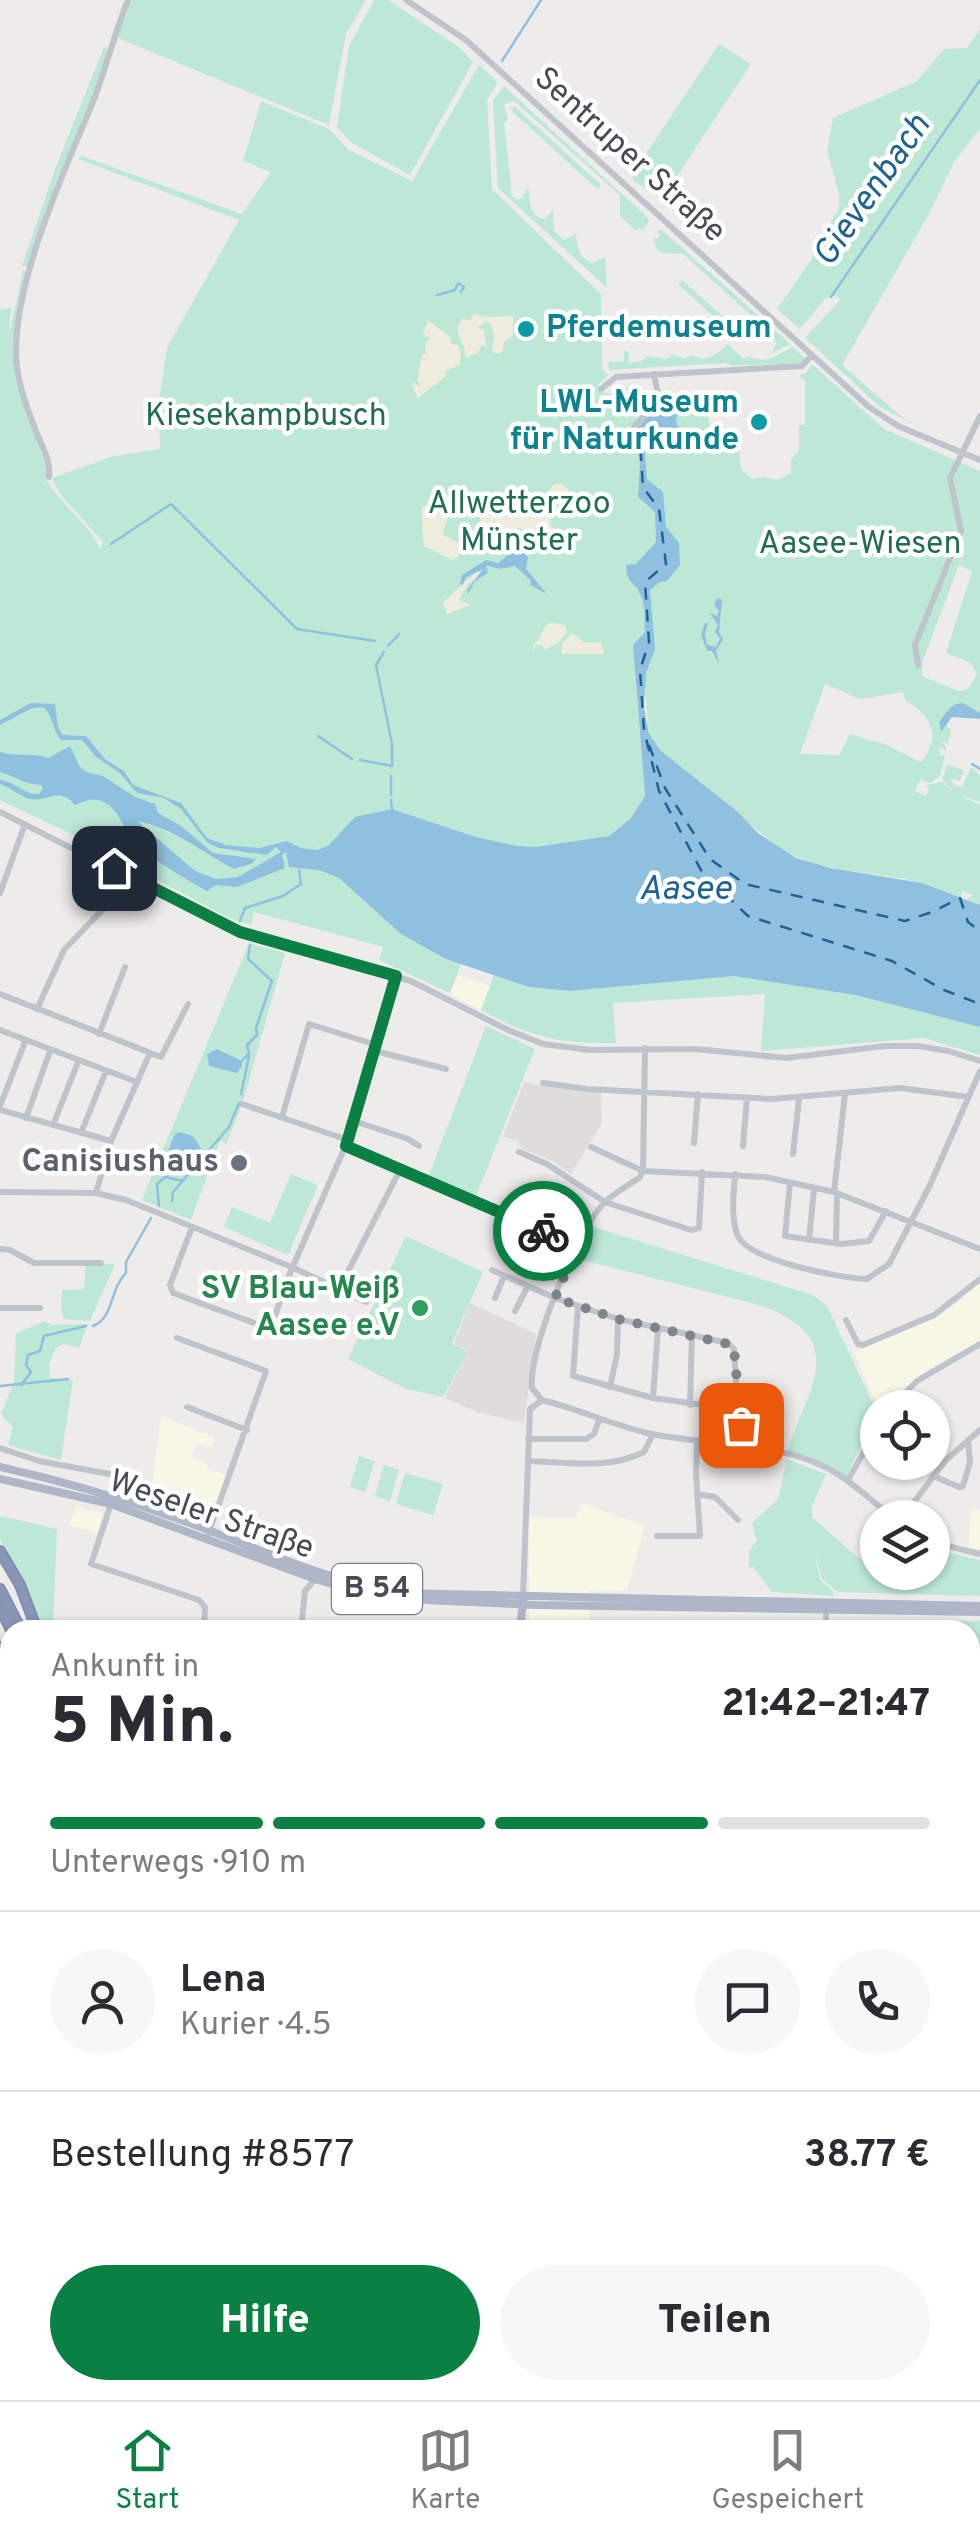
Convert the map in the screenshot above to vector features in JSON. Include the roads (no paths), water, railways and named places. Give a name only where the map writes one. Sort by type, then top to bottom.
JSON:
[{"type":"highway","points":[[0,1550],[33,1620]]},
{"type":"highway","points":[[0,1589],[15,1620]]},
{"type":"main road","name":"Weseler Straße","points":[[0,1467],[62,1482],[361,1586],[523,1600]]},
{"type":"main road","name":"Weseler Straße","points":[[0,1479],[112,1501]]},
{"type":"main road","name":"Weseler Straße","points":[[60,1493],[62,1482]]},
{"type":"main road","name":"Weseler Straße","points":[[208,1535],[312,1581],[402,1599],[980,1609]]},
{"type":"main road","points":[[521,1620],[523,1600]]},
{"type":"street","points":[[49,477],[48,459],[19,378],[16,357],[20,318],[29,276],[68,160],[128,0]]},
{"type":"street","name":"Sentruper Straße","points":[[406,0],[466,40],[884,418],[980,460]]},
{"type":"street","points":[[602,390],[616,376],[802,366],[812,355]]},
{"type":"street","points":[[634,427],[658,400],[654,374]]},
{"type":"street","points":[[918,665],[916,645],[961,531],[960,512],[950,484],[980,416]]},
{"type":"street","points":[[0,812],[240,932],[396,976],[533,1041],[575,1049],[695,1048],[786,1058],[918,1046],[980,1061]]},
{"type":"street","points":[[0,893],[25,824]]},
{"type":"street","points":[[37,1009],[64,950],[132,878]]},
{"type":"street","points":[[99,1034],[125,967]]},
{"type":"street","points":[[192,1227],[170,1285],[174,1294],[272,1326],[287,1280],[347,1144],[396,976]]},
{"type":"street","points":[[0,994],[160,1057],[165,1054],[188,1004]]},
{"type":"street","points":[[282,1116],[310,1024],[446,1069]]},
{"type":"street","points":[[2,1031],[137,1082]]},
{"type":"street","points":[[25,1042],[0,1108],[111,1141]]},
{"type":"street","points":[[645,1048],[643,1171],[605,1202],[577,1246],[538,1346],[532,1388],[542,1400],[652,1434],[785,1454],[850,1476],[875,1500]]},
{"type":"street","points":[[26,1118],[50,1052]]},
{"type":"street","points":[[96,1193],[111,1141],[150,1054]]},
{"type":"street","points":[[53,1125],[78,1062]]},
{"type":"street","points":[[81,1132],[106,1071]]},
{"type":"street","points":[[735,1174],[736,1232],[743,1244],[757,1254],[838,1276],[867,1279],[890,1264],[980,1071]]},
{"type":"street","points":[[543,1083],[747,1098],[799,1099],[900,1088],[968,1097]]},
{"type":"street","points":[[694,1143],[698,1094]]},
{"type":"street","points":[[836,1243],[836,1193],[845,1094]]},
{"type":"street","points":[[743,1146],[747,1098]]},
{"type":"street","points":[[793,1154],[799,1099]]},
{"type":"street","points":[[242,1104],[282,1116],[577,1246]]},
{"type":"street","points":[[354,1122],[419,1146]]},
{"type":"street","points":[[591,1147],[643,1171],[735,1174],[836,1193],[980,1249]]},
{"type":"street","points":[[519,1152],[544,1162],[605,1202],[697,1230],[702,1172]]},
{"type":"street","points":[[339,1290],[400,1170]]},
{"type":"street","points":[[790,1183],[785,1236],[836,1243],[868,1241],[886,1211]]},
{"type":"street","points":[[808,1240],[814,1190]]},
{"type":"street","points":[[0,1192],[96,1193],[140,1206],[294,1268],[366,1302]]},
{"type":"street","points":[[0,1249],[34,1263],[101,1263]]},
{"type":"street","points":[[492,1270],[578,1307],[728,1344],[734,1349],[740,1447]]},
{"type":"street","points":[[495,1298],[504,1276]]},
{"type":"street","points":[[846,1320],[858,1344],[863,1345],[934,1316],[980,1279]]},
{"type":"street","points":[[515,1310],[528,1286]]},
{"type":"street","points":[[578,1307],[573,1376],[653,1398],[740,1410]]},
{"type":"street","points":[[0,1308],[40,1308]]},
{"type":"street","points":[[610,1388],[618,1319]]},
{"type":"street","points":[[653,1398],[658,1329]]},
{"type":"street","points":[[690,1405],[692,1336]]},
{"type":"street","points":[[177,1338],[266,1371],[208,1535]]},
{"type":"street","points":[[908,1390],[980,1344]]},
{"type":"street","points":[[523,1600],[528,1439],[532,1405],[542,1400]]},
{"type":"street","points":[[187,1407],[247,1430]]},
{"type":"street","points":[[528,1439],[589,1438],[599,1420]]},
{"type":"street","points":[[950,1458],[980,1430]]},
{"type":"street","points":[[528,1461],[610,1462],[640,1454],[647,1449],[652,1434]]},
{"type":"street","points":[[944,1480],[963,1486],[970,1462],[968,1440]]},
{"type":"street","points":[[657,1536],[700,1536],[698,1443]]},
{"type":"street","name":"Weseler Straße","points":[[0,1448],[49,1464],[111,1472],[117,1480],[112,1501]]},
{"type":"street","points":[[850,1476],[860,1458]]},
{"type":"street","points":[[697,1494],[715,1497],[738,1520]]},
{"type":"street","points":[[112,1501],[91,1564],[199,1600],[205,1608],[204,1620]]},
{"type":"street","points":[[950,1546],[980,1554]]},
{"type":"street","points":[[302,1620],[305,1592],[312,1581]]},
{"type":"street","points":[[826,1606],[826,1620]]},
{"type":"water","name":"Aasee","points":[[674,411],[679,416],[677,425],[699,437],[707,432],[708,437],[697,446],[688,442],[644,444],[647,479],[663,492],[666,527],[679,543],[680,565],[667,581],[650,590],[655,649],[646,673],[644,707],[649,734],[661,751],[738,812],[758,833],[796,858],[922,883],[980,905],[980,1027],[855,995],[734,976],[570,991],[529,987],[446,959],[401,934],[339,878],[319,870],[289,867],[286,852],[282,855],[285,868],[237,887],[216,885],[207,891],[139,848],[108,804],[88,800],[75,805],[64,796],[30,799],[0,784],[0,780],[5,781],[34,794],[43,789],[0,772],[0,752],[48,758],[70,746],[86,772],[103,776],[135,797],[155,804],[158,813],[181,826],[213,853],[256,859],[234,869],[175,834],[137,821],[195,871],[216,879],[238,877],[281,852],[276,847],[267,855],[208,843],[181,809],[164,798],[137,793],[82,740],[61,740],[43,707],[32,708],[0,725],[0,720],[31,703],[55,704],[62,735],[86,736],[105,759],[124,771],[133,785],[181,803],[207,838],[226,845],[259,848],[287,841],[317,850],[328,846],[355,817],[392,809],[476,837],[517,846],[536,847],[609,836],[631,818],[645,796],[633,645],[645,632],[644,609],[626,565],[636,564],[656,542],[655,512],[638,497],[640,463],[635,431],[651,413]]},
{"type":"water","points":[[518,547],[528,557],[526,569],[547,594],[530,585],[531,581],[515,566],[500,569],[486,565],[488,573],[475,581],[468,594],[467,590],[483,569],[460,584],[462,575],[486,560],[498,563]]},
{"type":"water","points":[[717,598],[722,600],[719,632],[723,639],[716,651],[719,664],[712,651],[707,651],[701,635],[708,623],[707,645],[716,647],[720,639],[715,632],[718,625],[710,613],[717,616]]},
{"type":"water","points":[[963,703],[980,713],[980,719],[952,717],[941,732],[939,722],[952,707]]},
{"type":"water","points":[[217,1049],[242,1061],[237,1073],[209,1066],[207,1054]]},
{"type":"water","points":[[179,1132],[193,1136],[202,1150],[180,1169],[170,1166],[167,1153]]},
{"type":"waterway","points":[[502,61],[541,0]]},
{"type":"waterway","name":"Gievenbach","points":[[831,297],[980,80]]},
{"type":"waterway","points":[[437,295],[455,290],[458,283],[464,287],[461,292]]},
{"type":"waterway","points":[[111,544],[171,504],[297,629],[375,641]]},
{"type":"waterway","points":[[388,646],[399,634]]},
{"type":"waterway","points":[[360,760],[392,766],[392,744],[376,665],[384,652]]},
{"type":"waterway","points":[[318,736],[352,759]]},
{"type":"waterway","points":[[972,764],[980,769]]},
{"type":"waterway","points":[[391,776],[391,795]]},
{"type":"waterway","points":[[391,800],[392,809]]},
{"type":"waterway","points":[[240,921],[245,908],[283,896],[301,884],[299,870]]},
{"type":"waterway","points":[[242,1061],[249,1053],[247,1045],[257,1035],[272,981],[248,959],[250,945]]},
{"type":"waterway","points":[[241,1094],[249,1056]]},
{"type":"waterway","points":[[172,1201],[173,1192],[229,1127],[239,1103]]},
{"type":"waterway","points":[[159,1206],[157,1184],[165,1177],[183,1181]]},
{"type":"waterway","points":[[93,1326],[105,1316],[126,1273],[126,1262],[151,1218]]},
{"type":"waterway","points":[[21,1385],[31,1372],[26,1365],[28,1355],[40,1351],[44,1336],[86,1326]]},
{"type":"waterway","points":[[0,1386],[68,1379]]},
{"type":"place","name":"Pferdemuseum","points":[[526,329]]},
{"type":"place","name":"LWL-Museum für Naturkunde","points":[[759,422]]},
{"type":"place","name":"Canisiushaus","points":[[239,1163]]},
{"type":"place","name":"SV Blau-Weiß Aasee e.V","points":[[420,1308]]},
{"type":"park label","name":"Kiesekampbusch","points":[[266,417]]},
{"type":"park label","name":"Allwetterzoo Münster","points":[[519,524]]},
{"type":"park label","name":"Aasee-Wiesen","points":[[860,545]]}]
